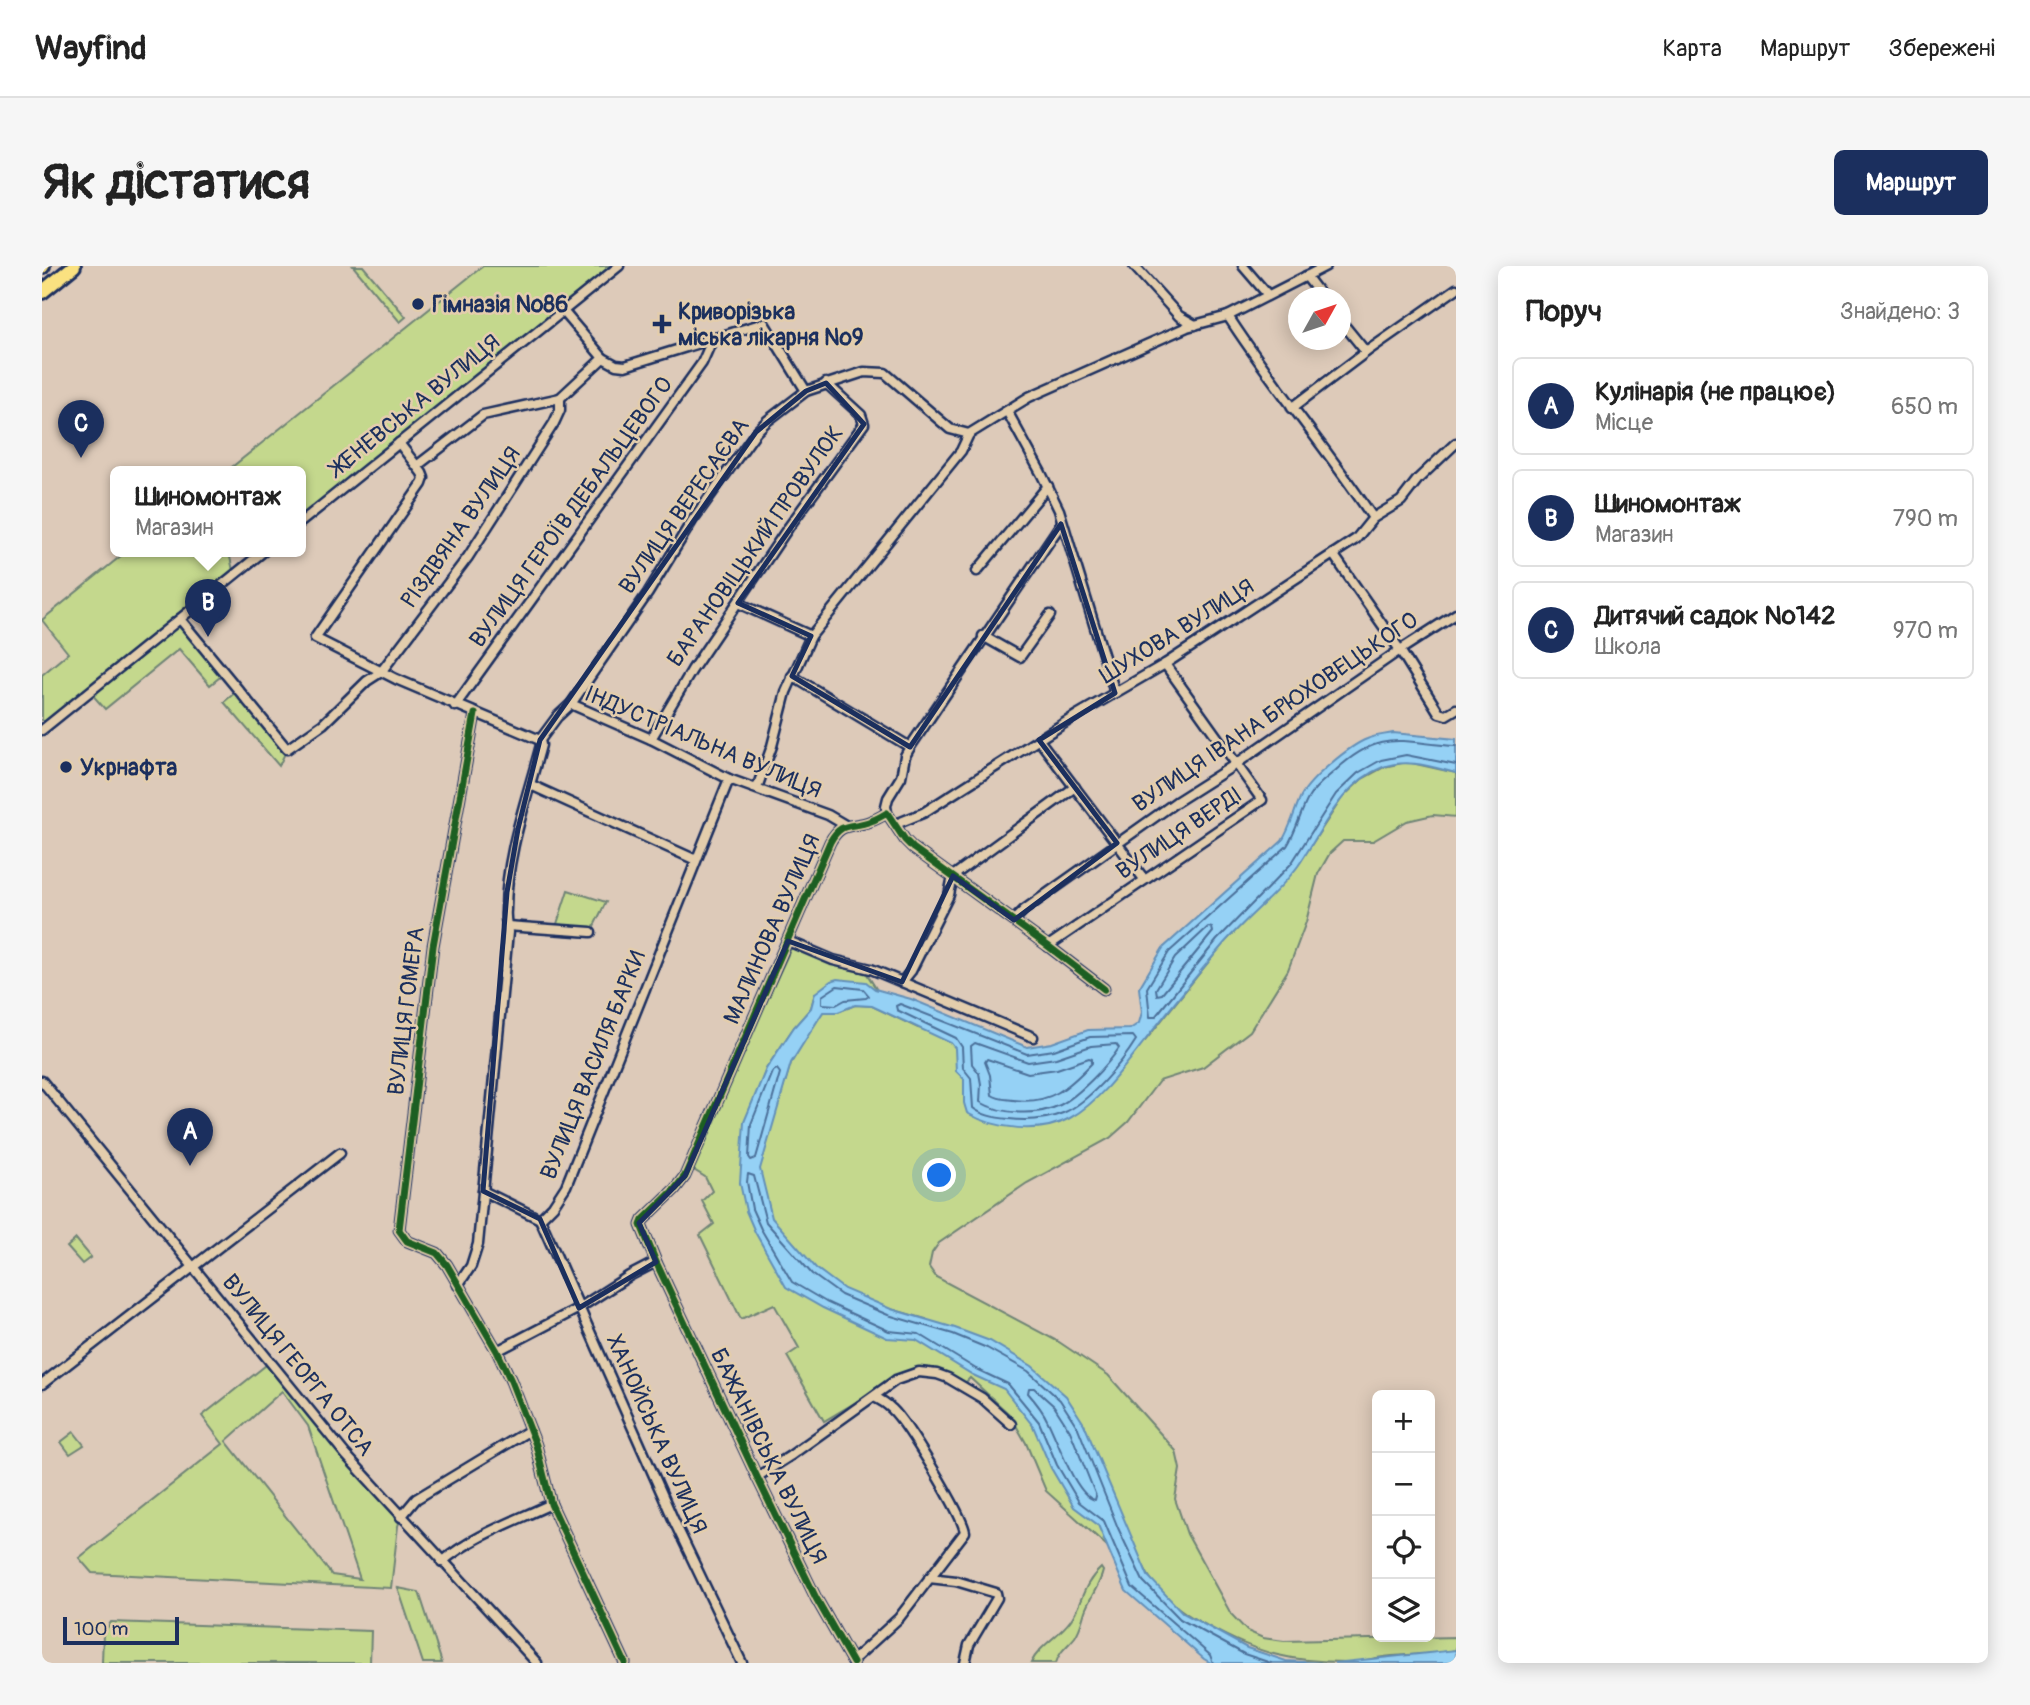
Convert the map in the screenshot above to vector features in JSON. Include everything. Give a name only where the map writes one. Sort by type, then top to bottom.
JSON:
[{"type":"main road","points":[[42,292],[74,266]]},
{"type":"street","name":"ЖЕНЕВСЬКА ВУЛИЦЯ","points":[[306,518],[619,266]]},
{"type":"street","points":[[1134,266],[1179,316],[1195,325]]},
{"type":"street","points":[[1244,266],[1268,295]]},
{"type":"street","points":[[757,788],[792,676],[811,636],[961,451],[969,434],[1029,397],[1195,325],[1228,316],[1326,266]]},
{"type":"street","points":[[1306,276],[1314,287]]},
{"type":"street","points":[[1292,408],[1456,289]]},
{"type":"street","points":[[563,311],[603,358],[616,365],[625,366],[764,323],[806,391]]},
{"type":"street","points":[[1228,316],[1373,518]]},
{"type":"street","points":[[1351,334],[1366,352]]},
{"type":"street","name":"ВУЛИЦЯ ГЕРОЇВ ДЕБАЛЬЦЕВОГО","points":[[455,706],[702,363],[713,338]]},
{"type":"street","name":"РІЗДВЯНА ВУЛИЦЯ","points":[[180,619],[287,749],[323,724],[367,681],[382,672],[468,557],[554,423],[560,410],[560,398],[603,358]]},
{"type":"street","name":"ВУЛИЦЯ ВЕРЕСАЄВА","points":[[571,704],[743,449],[767,421],[806,391],[864,372],[885,373],[950,429],[969,434]]},
{"type":"street","name":"БАРАНОВІЦЬКИЙ ПРОВУЛОК","points":[[651,739],[668,707],[738,603],[823,478],[864,424],[861,415],[826,383]]},
{"type":"street","points":[[418,466],[483,415],[560,398]]},
{"type":"street","points":[[1007,411],[1048,486],[1115,693]]},
{"type":"street","points":[[399,443],[418,466],[424,478],[422,484],[315,638],[455,706],[540,740]]},
{"type":"street","name":"ШУХОВА ВУЛИЦЯ","points":[[896,824],[923,813],[1165,664],[1333,554],[1363,532],[1373,518],[1401,501],[1456,443]]},
{"type":"street","points":[[977,571],[1048,486]]},
{"type":"street","points":[[1062,524],[983,636],[910,747],[905,756],[901,777],[886,806],[887,813],[913,848],[1104,989]]},
{"type":"street","points":[[1333,554],[1400,650],[1439,713],[1446,715],[1456,709]]},
{"type":"street","points":[[42,730],[257,557]]},
{"type":"street","points":[[738,603],[811,636]]},
{"type":"street","name":"ВУЛИЦЯ ІВАНА БРЮХОВЕЦЬКОГО","points":[[1014,920],[1117,843],[1456,614]]},
{"type":"street","points":[[983,636],[1020,657],[1050,615]]},
{"type":"street","name":"ВУЛИЦЯ ВЕРДІ","points":[[1048,946],[1262,800],[1165,664]]},
{"type":"street","points":[[792,676],[910,747]]},
{"type":"street","name":"ІНДУСТРІАЛЬНА ВУЛИЦЯ","points":[[458,1285],[476,1254],[507,926],[510,867],[541,745],[540,740],[556,717],[571,704],[651,739],[729,779],[828,815],[845,825]]},
{"type":"street","name":"ВУЛИЦЯ ГОМЕРА","points":[[474,714],[433,946],[407,1174],[398,1224],[401,1236],[407,1241],[437,1253],[497,1351],[530,1430],[551,1504],[625,1663]]},
{"type":"street","points":[[1040,740],[1144,879]]},
{"type":"street","name":"ВУЛИЦЯ ВАСИЛЯ БАРКИ","points":[[540,1219],[553,1206],[566,1186],[729,779]]},
{"type":"street","points":[[531,785],[696,860]]},
{"type":"street","points":[[902,982],[911,971],[948,895],[953,876],[1075,787]]},
{"type":"street","name":"МАЛИНОВА ВУЛИЦЯ","points":[[656,1262],[642,1230],[643,1220],[676,1189],[685,1176],[835,832],[845,825],[871,822],[887,813]]},
{"type":"street","points":[[507,926],[591,932]]},
{"type":"street","points":[[788,941],[833,960],[871,969],[1033,1037]]},
{"type":"street","name":"ВУЛИЦЯ ГЕОРГА ОТСА","points":[[42,1081],[346,1455],[533,1662]]},
{"type":"street","points":[[42,1384],[192,1265],[340,1153]]},
{"type":"street","points":[[483,1191],[540,1219]]},
{"type":"street","name":"ХАНОЙСЬКА ВУЛИЦЯ","points":[[540,1219],[674,1521],[742,1663]]},
{"type":"street","points":[[497,1351],[579,1308],[656,1262]]},
{"type":"street","name":"БАЖАНІВСЬКА ВУЛИЦЯ","points":[[656,1262],[816,1598],[852,1662]]},
{"type":"street","points":[[757,1477],[906,1376],[919,1372],[948,1378],[982,1398],[1011,1424]]},
{"type":"street","points":[[852,1662],[899,1618],[963,1535],[964,1527],[908,1430],[894,1411],[874,1397]]},
{"type":"street","points":[[401,1517],[416,1499],[530,1430]]},
{"type":"street","points":[[442,1562],[453,1552],[551,1504]]},
{"type":"street","points":[[929,1578],[956,1581],[996,1593],[997,1598],[969,1645],[965,1663]]},
{"type":"highlighted area","points":[[826,383],[864,424],[738,603],[811,636],[792,676],[910,747],[1061,524],[1115,693],[1039,740],[1117,843],[1014,920],[953,876],[902,982],[788,941],[685,1176],[639,1223],[656,1262],[579,1308],[540,1219],[483,1191],[507,892],[518,829],[540,740],[756,432],[806,391]]},
{"type":"green space","points":[[353,266],[363,266],[406,317],[400,322]]},
{"type":"green space","points":[[483,266],[619,266],[306,518],[306,466],[233,466]]},
{"type":"green space","points":[[120,557],[230,557],[234,575],[180,619],[225,673],[210,685],[179,649],[105,709],[90,692],[47,726],[42,720],[42,675],[68,653],[42,620]]},
{"type":"green space","points":[[238,690],[287,749],[279,766],[224,702]]},
{"type":"green space","points":[[1407,762],[1456,773],[1456,817],[1433,815],[1407,821],[1373,841],[1343,841],[1330,853],[1318,874],[1306,922],[1288,970],[1250,1031],[1203,1067],[1159,1081],[1128,1122],[1110,1138],[1027,1183],[939,1243],[932,1253],[929,1267],[936,1277],[1059,1342],[1108,1375],[1176,1451],[1180,1469],[1175,1499],[1187,1534],[1231,1614],[1247,1631],[1263,1638],[1284,1641],[1372,1639],[1372,1642],[1435,1642],[1435,1637],[1456,1637],[1456,1650],[1448,1652],[1332,1662],[1294,1658],[1260,1650],[1197,1620],[1170,1601],[1155,1585],[1144,1567],[1128,1565],[1046,1491],[1026,1443],[1010,1415],[970,1378],[964,1384],[929,1369],[907,1372],[824,1421],[787,1356],[799,1348],[774,1304],[741,1319],[700,1235],[714,1224],[702,1201],[712,1191],[705,1177],[689,1167],[791,948],[867,974],[877,990],[815,993],[811,1008],[794,1027],[766,1069],[757,1093],[769,1134],[791,1063],[823,1012],[838,1012],[855,1005],[872,1006],[918,1028],[929,1030],[980,1058],[1145,1041],[1222,945],[1296,868],[1342,798],[1362,779],[1384,767]],"holes":[[[891,1309],[926,1320],[887,1338],[867,1327]]]},
{"type":"green space","points":[[568,890],[606,902],[591,932],[555,930]]},
{"type":"green space","points":[[76,1239],[91,1257],[82,1264],[67,1247]]},
{"type":"green space","points":[[270,1362],[401,1517],[391,1588],[92,1573],[79,1558],[223,1444],[202,1416]],"holes":[[[282,1391],[308,1426],[360,1579],[332,1575],[226,1441]]]},
{"type":"green space","points":[[74,1432],[84,1445],[70,1454],[61,1442]]},
{"type":"green space","points":[[1101,1568],[1102,1576],[1079,1630],[1056,1663],[1031,1663],[1039,1651],[1070,1621],[1090,1581]]},
{"type":"green space","points":[[398,1588],[419,1592],[442,1663],[423,1663]]},
{"type":"green space","points":[[111,1622],[371,1631],[370,1663],[102,1663],[103,1634]]},
{"type":"water","points":[[1393,733],[1456,739],[1456,773],[1420,764],[1392,764],[1368,775],[1355,785],[1334,809],[1289,877],[1230,937],[1113,1080],[1081,1111],[1045,1127],[1018,1128],[978,1119],[967,1113],[964,1103],[964,1079],[956,1071],[955,1048],[951,1043],[872,1006],[855,1005],[838,1012],[823,1012],[791,1063],[760,1169],[772,1218],[816,1268],[844,1289],[891,1309],[990,1341],[1032,1366],[1066,1396],[1084,1424],[1148,1576],[1183,1613],[1247,1648],[1286,1661],[1321,1663],[1211,1663],[1126,1591],[1098,1525],[1074,1507],[1051,1468],[1033,1426],[1004,1389],[973,1375],[916,1340],[887,1338],[786,1287],[746,1211],[740,1183],[744,1122],[766,1069],[794,1027],[811,1008],[815,993],[837,979],[866,982],[875,989],[911,999],[1027,1047],[1052,1043],[1088,1030],[1130,1029],[1139,1023],[1142,1012],[1139,988],[1163,948],[1282,841],[1301,796],[1321,772],[1359,743]]},
{"type":"water","points":[[1456,1650],[1456,1663],[1334,1663]]},
{"type":"cycle path","points":[[475,714],[433,946],[399,1230],[407,1241],[437,1253],[447,1265],[497,1351],[536,1445],[551,1504],[625,1663]]},
{"type":"cycle path","points":[[853,1663],[816,1598],[757,1477],[641,1225],[685,1176],[830,842],[843,828],[871,821],[887,813],[913,848],[1104,989]]},
{"type":"place","name":"Гімназія №86","points":[[418,304]]},
{"type":"place","name":"Криворізька міська лікарня №9","points":[[662,324]]},
{"type":"place","name":"Дитячий садок №142","points":[[81,458]]},
{"type":"place","name":"Шиномонтаж","points":[[208,637]]},
{"type":"place","name":"Укрнафта","points":[[66,767]]},
{"type":"place","name":"Кулінарія (не працює)","points":[[190,1166]]}]
